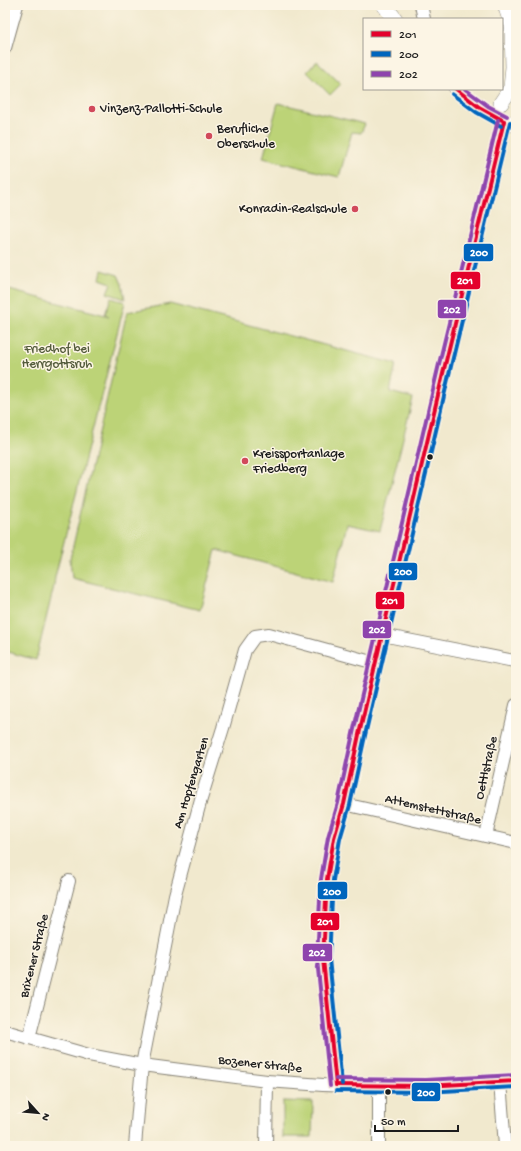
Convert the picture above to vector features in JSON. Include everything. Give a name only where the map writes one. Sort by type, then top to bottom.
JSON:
[{"type":"main road","points":[[384,5],[394,18]]},
{"type":"main road","points":[[501,103],[511,88],[513,67],[514,33],[505,5]]},
{"type":"main road","points":[[457,90],[490,115],[512,122]]},
{"type":"main road","points":[[472,102],[490,104],[516,102]]},
{"type":"street","points":[[5,48],[17,5]]},
{"type":"street","points":[[421,5],[424,18]]},
{"type":"street","points":[[336,1086],[323,959],[327,879],[334,838],[344,804],[445,365],[512,122]]},
{"type":"street","name":"Am Hopfengarten","points":[[135,1146],[142,1065],[172,909],[183,863],[245,650],[255,636],[269,634],[376,663]]},
{"type":"street","points":[[382,635],[515,659]]},
{"type":"street","name":"Oettlstraße","points":[[486,836],[516,705]]},
{"type":"street","name":"Attemstettstraße","points":[[344,804],[426,824],[516,843]]},
{"type":"street","name":"Brixener Straße","points":[[29,1038],[69,881]]},
{"type":"street","name":"Bozener Straße","points":[[5,1031],[89,1055],[142,1065],[268,1081],[336,1086],[379,1087],[516,1081]]},
{"type":"street","points":[[266,1146],[268,1081]]},
{"type":"street","points":[[500,1082],[505,1146]]},
{"type":"street","points":[[379,1087],[379,1146]]},
{"type":"green space","points":[[317,61],[341,84],[330,95],[307,72]]},
{"type":"green space","points":[[278,103],[365,124],[361,133],[352,132],[339,177],[263,158]]},
{"type":"green space","points":[[102,270],[118,275],[122,284],[125,299],[107,293],[111,283],[100,279]]},
{"type":"green space","name":"Friedhof bei Herrgottsruh","points":[[5,289],[109,316],[105,314],[111,298],[125,302],[55,577],[36,660],[5,651]]},
{"type":"green space","name":"Kreissportanlage Friedberg","points":[[170,304],[396,364],[390,392],[413,398],[380,531],[347,524],[333,582],[216,550],[200,610],[72,578],[70,559],[127,312]]},
{"type":"green space","points":[[283,1101],[313,1102],[312,1137],[283,1137]]},
{"type":"transit line","name":"201","points":[[457,90],[479,107],[504,121]]},
{"type":"transit line","name":"202","points":[[466,90],[488,106],[507,116]]},
{"type":"transit line","name":"200","points":[[452,94],[476,112],[501,126]]},
{"type":"transit line","name":"202","points":[[330,1086],[317,959],[321,879],[328,837],[338,803],[439,364],[498,120]]},
{"type":"transit line","name":"201","points":[[336,1085],[323,959],[327,879],[334,838],[344,804],[445,365],[504,121]]},
{"type":"transit line","name":"200","points":[[342,1084],[329,959],[333,880],[340,839],[350,805],[451,366],[510,122]]},
{"type":"transit line","name":"202","points":[[336,1079],[426,1080],[516,1075]]},
{"type":"transit line","name":"201","points":[[336,1085],[426,1086],[516,1081]]},
{"type":"transit line","name":"200","points":[[336,1091],[426,1092],[516,1087]]},
{"type":"place","name":"Vinzenz-Pallotti-Schule","points":[[92,109]]},
{"type":"place","name":"Berufliche Oberschule","points":[[209,136]]},
{"type":"place","name":"Konradin-Realschule","points":[[355,209]]},
{"type":"place","name":"Kreissportanlage Friedberg","points":[[245,461]]}]
